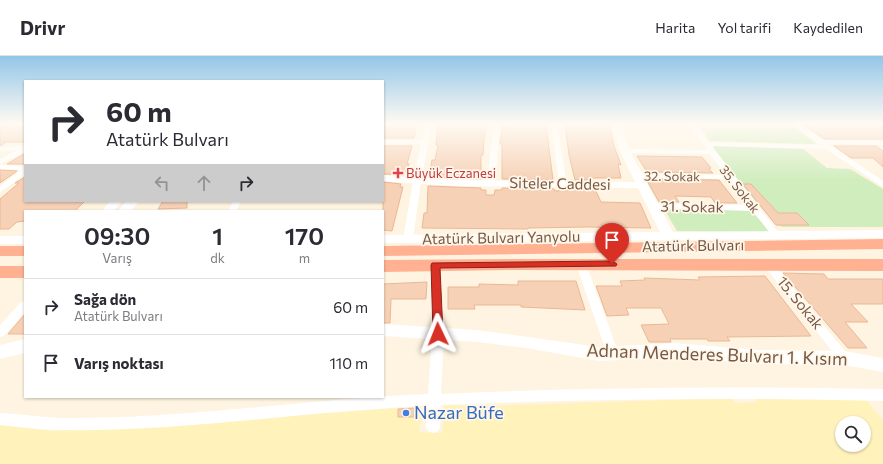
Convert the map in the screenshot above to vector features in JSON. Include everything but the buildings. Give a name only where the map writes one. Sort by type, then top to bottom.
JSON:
[{"type":"highway","name":"Atatürk Bulvarı","points":[[384,251],[883,244]]},
{"type":"highway","points":[[0,251],[24,251]]},
{"type":"highway","name":"Atatürk Bulvarı","points":[[384,266],[581,264],[770,266],[883,265]]},
{"type":"highway","points":[[0,272],[24,272]]},
{"type":"main road","points":[[623,143],[639,180],[668,236]]},
{"type":"main road","name":"Siteler Caddesi","points":[[384,178],[417,181],[563,184],[639,180]]},
{"type":"main road","points":[[109,210],[115,202]]},
{"type":"main road","points":[[125,210],[132,202]]},
{"type":"main road","name":"Atatürk Bulvarı Yanyolu","points":[[384,240],[883,234]]},
{"type":"main road","points":[[0,240],[24,240]]},
{"type":"main road","name":"Adnan Menderes Bulvarı 1. Kısım","points":[[384,330],[477,336],[613,354],[674,350],[760,357],[844,358],[883,365]]},
{"type":"main road","points":[[0,352],[24,346]]},
{"type":"street","points":[[402,239],[425,143]]},
{"type":"street","points":[[491,183],[494,143]]},
{"type":"street","points":[[557,143],[563,184]]},
{"type":"street","points":[[820,143],[883,185]]},
{"type":"street","points":[[705,144],[826,147]]},
{"type":"street","name":"35. Sokak","points":[[705,144],[776,235]]},
{"type":"street","points":[[0,148],[24,149]]},
{"type":"street","points":[[0,162],[24,150]]},
{"type":"street","points":[[625,151],[711,152]]},
{"type":"street","points":[[0,167],[24,169]]},
{"type":"street","points":[[0,190],[24,170]]},
{"type":"street","points":[[866,175],[883,176]]},
{"type":"street","name":"32. Sokak","points":[[639,180],[731,177]]},
{"type":"street","name":"31. Sokak","points":[[652,206],[755,208]]},
{"type":"street","points":[[581,264],[613,354]]},
{"type":"street","points":[[433,427],[438,334],[435,265]]},
{"type":"street","name":"15. Sokak","points":[[770,266],[844,358]]},
{"type":"street","points":[[0,333],[24,306]]},
{"type":"street","points":[[0,419],[60,424],[141,421],[435,400],[679,393],[787,392],[883,395]]},
{"type":"green space","points":[[782,143],[815,143],[816,144]]},
{"type":"green space","points":[[712,147],[803,149],[827,168],[850,169],[883,189],[883,227],[783,227],[776,225]]},
{"type":"green space","points":[[664,209],[751,210],[770,232],[677,231]]},
{"type":"sand","points":[[755,397],[865,399],[883,420],[883,464],[0,464],[0,425],[52,431],[121,428],[398,408],[398,417],[413,417],[414,408],[421,408],[420,432],[442,433],[444,405],[478,406],[732,398],[735,403],[757,402]]},
{"type":"place","name":"Büyük Eczanesi","points":[[398,173]]},
{"type":"place","name":"Nazar Büfe","points":[[406,413]]},
{"type":"route","points":[[438,334],[435,265],[612,264]]}]
